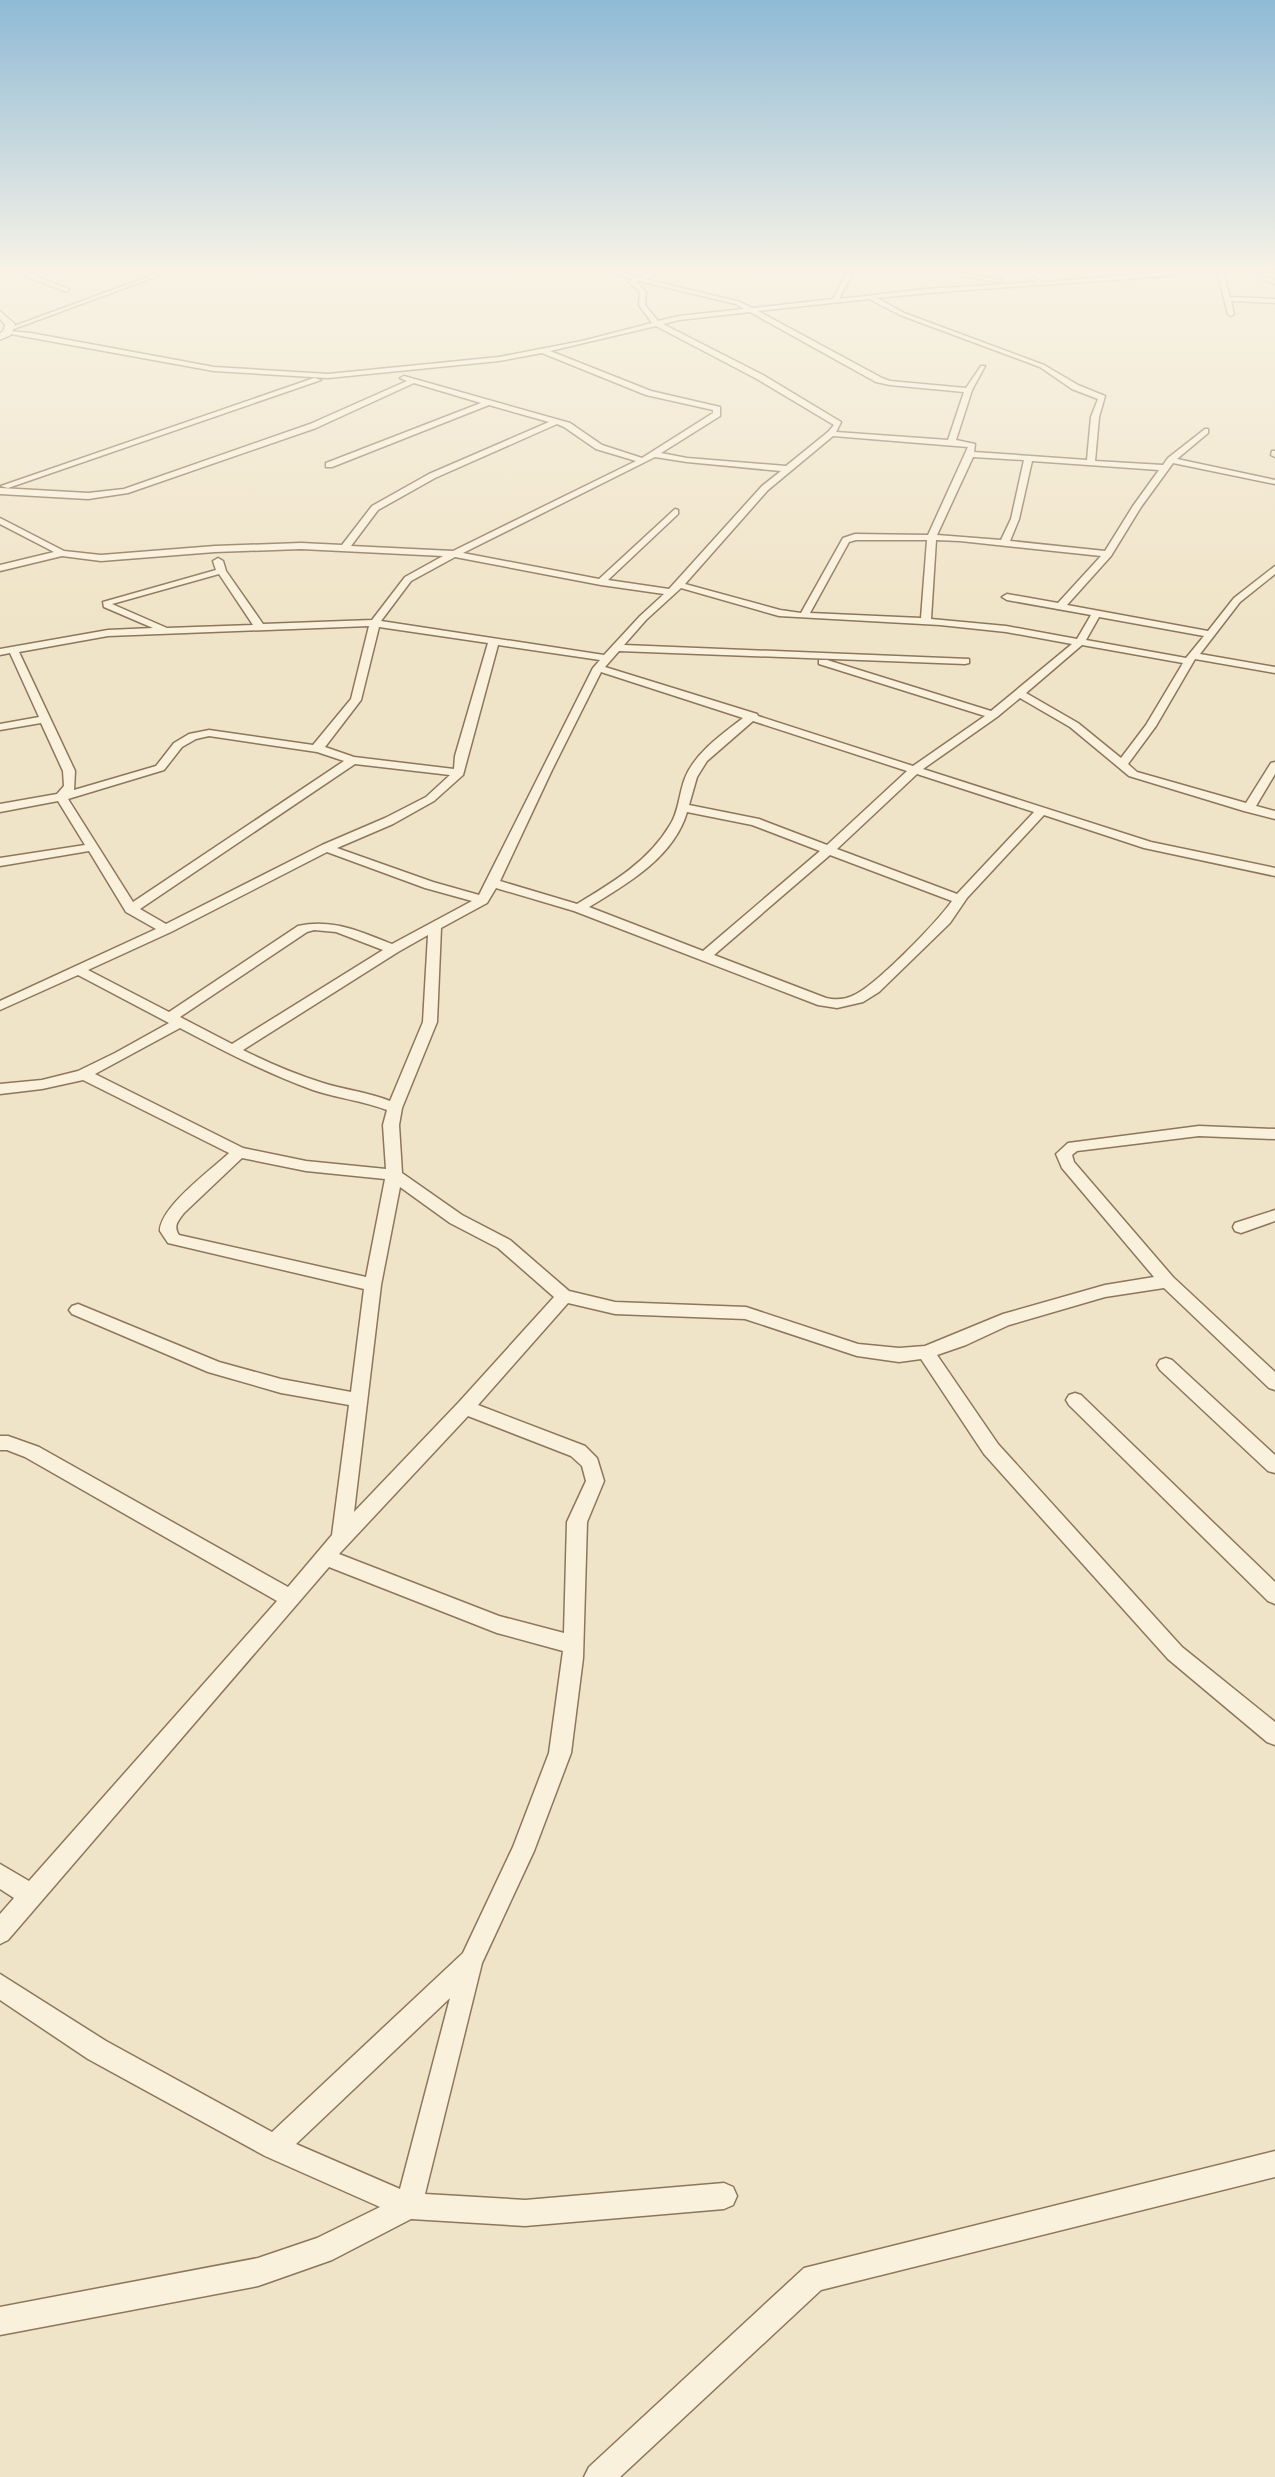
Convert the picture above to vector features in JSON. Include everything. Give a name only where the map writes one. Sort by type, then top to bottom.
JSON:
[{"type":"street","points":[[0,487],[23,482],[306,384]]},
{"type":"street","points":[[0,491],[88,496],[126,491],[313,426],[407,384]]},
{"type":"street","points":[[427,384],[567,425],[599,447],[642,460]]},
{"type":"street","points":[[319,749],[319,744],[356,700],[375,623],[408,579],[642,460],[717,414],[717,409],[649,393],[623,384]]},
{"type":"street","points":[[233,1050],[392,949],[483,900],[493,883],[546,770],[602,663],[680,585],[765,488],[831,434],[838,424],[771,384]]},
{"type":"street","points":[[897,384],[968,390]]},
{"type":"street","points":[[951,442],[968,390],[972,384]]},
{"type":"street","points":[[1070,384],[1102,398],[1095,417],[1091,463]]},
{"type":"street","points":[[329,465],[490,402]]},
{"type":"street","points":[[345,548],[375,508],[432,476],[556,422]]},
{"type":"street","points":[[1061,606],[1108,554],[1137,506],[1164,468],[1205,431]]},
{"type":"street","points":[[831,434],[951,442],[972,446],[933,538],[926,622]]},
{"type":"street","points":[[653,454],[687,460],[788,469]]},
{"type":"street","points":[[970,454],[1028,460],[1164,468]]},
{"type":"street","points":[[1004,543],[1014,519],[1028,460]]},
{"type":"street","points":[[1171,460],[1275,482]]},
{"type":"street","points":[[601,582],[674,512]]},
{"type":"street","points":[[0,520],[62,553],[101,558],[215,549],[301,546],[454,554],[601,582],[671,592]]},
{"type":"street","points":[[804,616],[846,540],[855,537],[960,538],[1108,554]]},
{"type":"street","points":[[215,549],[221,571],[259,626]]},
{"type":"street","points":[[0,568],[62,553]]},
{"type":"street","points":[[1122,764],[1151,726],[1191,658],[1237,600],[1275,569]]},
{"type":"street","points":[[163,629],[107,604],[108,602],[221,571]]},
{"type":"street","points":[[680,585],[779,613],[1006,629],[1275,670]]},
{"type":"street","points":[[1007,596],[1210,634]]},
{"type":"street","points":[[705,956],[828,851],[916,769],[993,715],[1081,641],[1096,614]]},
{"type":"street","points":[[0,652],[108,633],[163,629],[375,623],[494,641],[602,663],[753,716],[1148,845],[1275,872]]},
{"type":"street","points":[[0,1006],[166,929],[326,848],[389,821],[430,799],[459,773],[460,756],[494,641]]},
{"type":"street","points":[[615,648],[807,657],[965,661]]},
{"type":"street","points":[[13,649],[69,771],[70,787],[61,797]]},
{"type":"street","points":[[807,657],[993,715]]},
{"type":"street","points":[[1019,693],[1074,725],[1133,774],[1275,815]]},
{"type":"street","points":[[579,908],[620,883],[651,858],[677,824],[691,777],[703,759],[727,736],[753,716]]},
{"type":"street","points":[[0,727],[45,719]]},
{"type":"street","points":[[0,808],[61,797],[160,768],[178,745],[193,736],[209,733],[319,749],[353,760],[459,773]]},
{"type":"street","points":[[130,909],[353,760]]},
{"type":"street","points":[[1248,808],[1273,771]]},
{"type":"street","points":[[61,797],[130,909],[166,929]]},
{"type":"street","points":[[682,806],[755,822],[959,899]]},
{"type":"street","points":[[493,883],[579,908],[823,1002],[844,1002],[858,999],[874,989],[945,920],[959,899],[1042,811]]},
{"type":"street","points":[[0,862],[92,847]]},
{"type":"street","points":[[326,848],[430,885],[483,900]]},
{"type":"street","points":[[0,1090],[54,1083],[83,1074],[134,1049],[303,929],[316,925],[328,925],[392,949]]},
{"type":"street","points":[[340,1538],[373,1285],[394,1175],[390,1124],[430,1022],[435,926]]},
{"type":"street","points":[[78,970],[262,1065],[320,1087],[369,1098],[395,1108]]},
{"type":"street","points":[[83,1074],[239,1152],[306,1166],[394,1175],[456,1218],[504,1244],[564,1296],[614,1308],[746,1313],[857,1350],[899,1355],[926,1352],[960,1340],[1003,1320],[1105,1291],[1167,1281]]},
{"type":"street","points":[[1275,1134],[1199,1131],[1073,1147],[1064,1154],[1067,1164],[1167,1281],[1275,1383]]},
{"type":"street","points":[[239,1152],[178,1209],[168,1223],[168,1231],[174,1239],[373,1285]]},
{"type":"street","points":[[1241,1227],[1275,1215]]},
{"type":"street","points":[[0,1932],[290,1599],[340,1538],[465,1407],[564,1296]]},
{"type":"street","points":[[78,1310],[214,1367],[281,1386],[358,1400]]},
{"type":"street","points":[[926,1352],[992,1449],[1175,1653],[1275,1735]]},
{"type":"street","points":[[1166,1365],[1275,1466]]},
{"type":"street","points":[[1075,1400],[1275,1595]]},
{"type":"street","points":[[0,2321],[258,2272],[322,2250],[409,2206],[471,1961],[523,1851],[560,1753],[573,1645],[577,1522],[595,1481],[590,1463],[578,1451],[465,1407]]},
{"type":"street","points":[[0,1443],[8,1443],[32,1452],[290,1599]]},
{"type":"street","points":[[325,1558],[497,1624],[573,1645]]},
{"type":"street","points":[[0,1875],[31,1896]]},
{"type":"street","points":[[274,2147],[471,1961]]},
{"type":"street","points":[[0,1986],[97,2050],[274,2147],[409,2206],[525,2213],[724,2196]]},
{"type":"street","points":[[599,2477],[814,2278],[1275,2164]]}]
